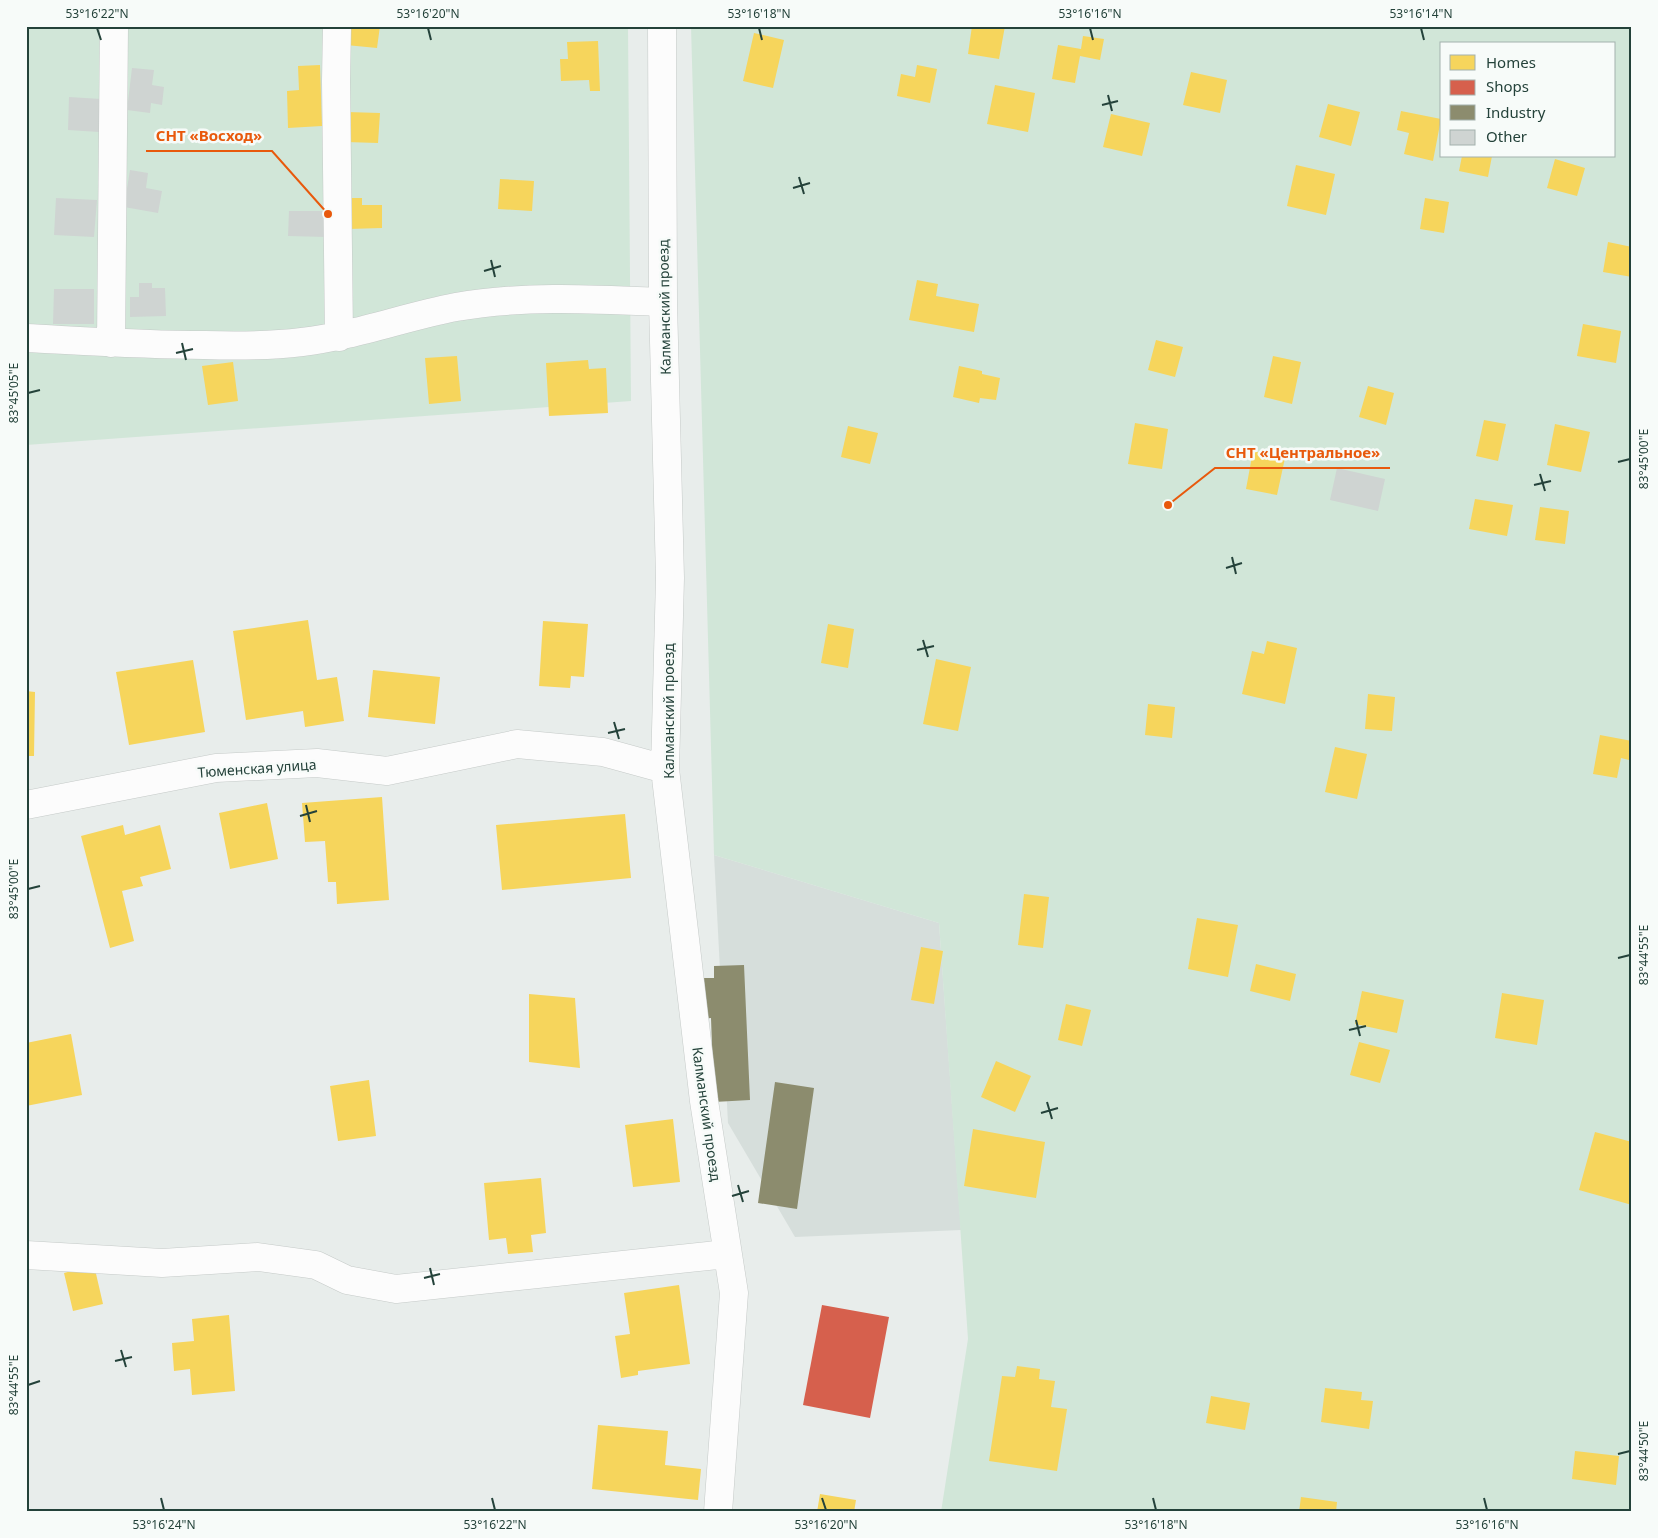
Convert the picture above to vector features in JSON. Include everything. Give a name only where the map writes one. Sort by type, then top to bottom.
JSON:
[{"type":"street","points":[[111,343],[114,26]]},
{"type":"street","points":[[337,26],[339,337]]},
{"type":"street","name":"Калманский проезд","points":[[662,26],[663,302],[670,578],[665,769],[704,1101],[734,1293],[718,1512]]},
{"type":"street","points":[[26,338],[142,345],[246,346],[339,337],[456,307],[514,300],[584,298],[663,302]]},
{"type":"street","name":"Тюменская улица","points":[[26,805],[216,768],[318,762],[387,771],[517,744],[603,752],[665,769]]},
{"type":"street","points":[[26,1255],[162,1263],[258,1257],[316,1265],[347,1280],[396,1289],[727,1254]]},
{"type":"shaded area","points":[[714,855],[939,923],[961,1230],[795,1237],[728,1123]]},
{"type":"green space","points":[[26,26],[628,26],[631,401],[26,445]]},
{"type":"green space","points":[[691,26],[1632,26],[1632,1512],[941,1512],[968,1339],[939,923],[714,855]]},
{"type":"building: Homes","points":[[348,26],[380,26],[377,48],[346,45]]},
{"type":"building: Homes","points":[[972,26],[1005,26],[999,59],[968,54]]},
{"type":"building: Homes","points":[[754,33],[784,40],[773,88],[743,81]]},
{"type":"building: Homes","points":[[1083,36],[1104,39],[1100,60],[1080,56],[1075,83],[1052,79],[1058,45],[1081,49]]},
{"type":"building: Homes","points":[[598,41],[600,91],[590,91],[589,80],[561,81],[560,59],[568,59],[567,42]]},
{"type":"building: Homes","points":[[320,65],[322,126],[288,128],[287,91],[299,90],[298,66]]},
{"type":"building: Homes","points":[[917,65],[937,69],[930,103],[897,96],[901,74],[915,77]]},
{"type":"building: Homes","points":[[1191,72],[1227,80],[1220,113],[1183,105]]},
{"type":"building: Homes","points":[[995,85],[1035,93],[1028,132],[987,124]]},
{"type":"building: Homes","points":[[1328,104],[1360,112],[1351,146],[1319,137]]},
{"type":"building: Homes","points":[[1401,111],[1440,119],[1433,161],[1404,154],[1409,133],[1397,130]]},
{"type":"building: Homes","points":[[347,112],[380,113],[378,143],[346,142]]},
{"type":"building: Homes","points":[[1111,114],[1150,123],[1142,156],[1103,147]]},
{"type":"building: Homes","points":[[1462,158],[1492,158],[1488,177],[1459,171]]},
{"type":"building: Homes","points":[[1555,159],[1585,168],[1577,196],[1547,188]]},
{"type":"building: Homes","points":[[1296,165],[1335,174],[1326,215],[1287,206]]},
{"type":"building: Homes","points":[[500,179],[534,181],[532,211],[498,209]]},
{"type":"building: Homes","points":[[347,198],[362,198],[362,205],[382,205],[382,228],[348,229]]},
{"type":"building: Homes","points":[[1425,198],[1449,202],[1444,233],[1420,229]]},
{"type":"building: Homes","points":[[1608,242],[1632,247],[1632,277],[1603,272]]},
{"type":"building: Homes","points":[[917,280],[938,284],[936,296],[979,304],[974,332],[909,320]]},
{"type":"building: Homes","points":[[1583,324],[1621,331],[1616,363],[1577,356]]},
{"type":"building: Homes","points":[[1156,340],[1183,347],[1175,377],[1148,370]]},
{"type":"building: Homes","points":[[457,356],[461,401],[429,404],[425,358]]},
{"type":"building: Homes","points":[[1273,356],[1301,362],[1292,404],[1264,397]]},
{"type":"building: Homes","points":[[588,360],[589,369],[606,368],[608,413],[549,416],[546,363]]},
{"type":"building: Homes","points":[[233,362],[238,401],[208,405],[202,366]]},
{"type":"building: Homes","points":[[959,366],[982,371],[982,374],[1000,378],[996,400],[980,398],[979,403],[953,397]]},
{"type":"building: Homes","points":[[1368,386],[1394,393],[1386,425],[1359,417]]},
{"type":"building: Homes","points":[[1484,420],[1506,424],[1498,461],[1476,456]]},
{"type":"building: Homes","points":[[1135,423],[1168,429],[1162,469],[1128,464]]},
{"type":"building: Homes","points":[[1555,424],[1590,432],[1581,472],[1547,465]]},
{"type":"building: Homes","points":[[848,426],[878,433],[870,464],[841,457]]},
{"type":"building: Homes","points":[[1253,451],[1285,458],[1277,495],[1246,489]]},
{"type":"building: Homes","points":[[1475,499],[1513,505],[1507,536],[1469,529]]},
{"type":"building: Homes","points":[[1540,507],[1569,511],[1565,544],[1535,540]]},
{"type":"building: Homes","points":[[308,620],[317,680],[337,677],[344,721],[305,727],[303,711],[246,720],[233,631]]},
{"type":"building: Homes","points":[[543,621],[588,624],[584,677],[571,676],[570,688],[539,686]]},
{"type":"building: Homes","points":[[828,624],[854,629],[848,668],[821,663]]},
{"type":"building: Homes","points":[[1267,641],[1297,648],[1285,704],[1242,694],[1252,651],[1264,654]]},
{"type":"building: Homes","points":[[936,659],[971,667],[958,731],[923,724]]},
{"type":"building: Homes","points":[[193,660],[205,732],[129,745],[116,672]]},
{"type":"building: Homes","points":[[373,670],[440,677],[435,724],[368,717]]},
{"type":"building: Homes","points":[[26,691],[35,692],[34,756],[26,756]]},
{"type":"building: Homes","points":[[1368,694],[1395,697],[1392,731],[1365,729]]},
{"type":"building: Homes","points":[[1148,704],[1175,707],[1172,738],[1145,735]]},
{"type":"building: Homes","points":[[1600,735],[1632,741],[1629,760],[1621,758],[1617,778],[1593,774]]},
{"type":"building: Homes","points":[[1335,747],[1367,754],[1357,799],[1325,792]]},
{"type":"building: Homes","points":[[382,797],[389,900],[337,904],[336,882],[328,882],[325,841],[305,842],[302,803]]},
{"type":"building: Homes","points":[[267,803],[278,859],[230,869],[219,813]]},
{"type":"building: Homes","points":[[625,814],[631,878],[502,890],[496,825]]},
{"type":"building: Homes","points":[[123,825],[125,835],[160,825],[171,869],[140,877],[143,886],[122,891],[134,941],[110,948],[81,836]]},
{"type":"building: Homes","points":[[1024,894],[1049,897],[1043,948],[1018,945]]},
{"type":"building: Homes","points":[[1197,918],[1238,925],[1228,977],[1188,969]]},
{"type":"building: Homes","points":[[921,947],[943,951],[934,1004],[911,1000]]},
{"type":"building: Homes","points":[[1256,964],[1296,974],[1290,1001],[1250,991]]},
{"type":"building: Homes","points":[[1362,991],[1404,1000],[1397,1033],[1355,1024]]},
{"type":"building: Homes","points":[[1502,993],[1544,1000],[1537,1045],[1495,1038]]},
{"type":"building: Homes","points":[[529,994],[575,998],[580,1068],[529,1062]]},
{"type":"building: Homes","points":[[1066,1004],[1091,1010],[1082,1046],[1058,1040]]},
{"type":"building: Homes","points":[[71,1034],[82,1095],[26,1106],[26,1043]]},
{"type":"building: Homes","points":[[1359,1042],[1390,1050],[1380,1083],[1350,1075]]},
{"type":"building: Homes","points":[[996,1061],[1031,1076],[1015,1112],[981,1097]]},
{"type":"building: Homes","points":[[369,1080],[376,1136],[338,1141],[330,1086]]},
{"type":"building: Homes","points":[[673,1119],[680,1182],[633,1187],[625,1125]]},
{"type":"building: Homes","points":[[973,1129],[1045,1142],[1036,1198],[964,1186]]},
{"type":"building: Homes","points":[[1595,1132],[1632,1142],[1632,1205],[1579,1190]]},
{"type":"building: Homes","points":[[541,1178],[546,1233],[531,1235],[533,1252],[508,1254],[506,1238],[489,1240],[484,1183]]},
{"type":"building: Homes","points":[[94,1265],[103,1304],[73,1311],[64,1273]]},
{"type":"building: Homes","points":[[679,1285],[690,1364],[638,1371],[638,1375],[621,1378],[615,1336],[630,1334],[624,1293]]},
{"type":"building: Homes","points":[[229,1315],[235,1391],[192,1395],[190,1369],[174,1371],[172,1343],[194,1341],[192,1319]]},
{"type":"building: Homes","points":[[1017,1366],[1040,1369],[1039,1379],[1055,1381],[1051,1407],[1067,1409],[1057,1471],[989,1461],[1002,1376],[1015,1377]]},
{"type":"building: Homes","points":[[1325,1388],[1362,1392],[1361,1400],[1373,1401],[1369,1429],[1321,1422]]},
{"type":"building: Homes","points":[[1211,1396],[1250,1403],[1245,1430],[1206,1423]]},
{"type":"building: Homes","points":[[598,1425],[668,1431],[665,1465],[701,1469],[698,1500],[592,1489]]},
{"type":"building: Homes","points":[[1575,1451],[1619,1456],[1616,1485],[1572,1479]]},
{"type":"building: Homes","points":[[820,1494],[856,1500],[854,1512],[817,1512]]},
{"type":"building: Homes","points":[[1301,1497],[1337,1502],[1336,1512],[1299,1512]]},
{"type":"building: Shops","points":[[822,1305],[889,1317],[870,1418],[803,1405]]},
{"type":"building: Industry","points":[[744,965],[750,1100],[714,1102],[711,1018],[702,1019],[701,978],[714,978],[714,966]]},
{"type":"building: Industry","points":[[775,1082],[814,1088],[797,1209],[758,1203]]},
{"type":"building: Other","points":[[132,68],[154,70],[152,85],[164,87],[162,105],[151,103],[150,113],[127,110]]},
{"type":"building: Other","points":[[69,97],[101,99],[99,132],[68,130]]},
{"type":"building: Other","points":[[130,170],[148,173],[146,188],[162,191],[158,213],[124,207]]},
{"type":"building: Other","points":[[56,198],[97,200],[94,237],[54,235]]},
{"type":"building: Other","points":[[289,211],[326,211],[326,237],[288,236]]},
{"type":"building: Other","points":[[139,283],[152,283],[152,288],[165,288],[166,316],[130,317],[130,297],[139,297]]},
{"type":"building: Other","points":[[54,289],[94,289],[94,324],[53,324]]},
{"type":"building: Other","points":[[1337,468],[1385,479],[1378,511],[1330,500]]},
{"type":"place","name":"СНТ «Восход»","points":[[328,214]]},
{"type":"place","name":"СНТ «Центральное»","points":[[1168,505]]}]
